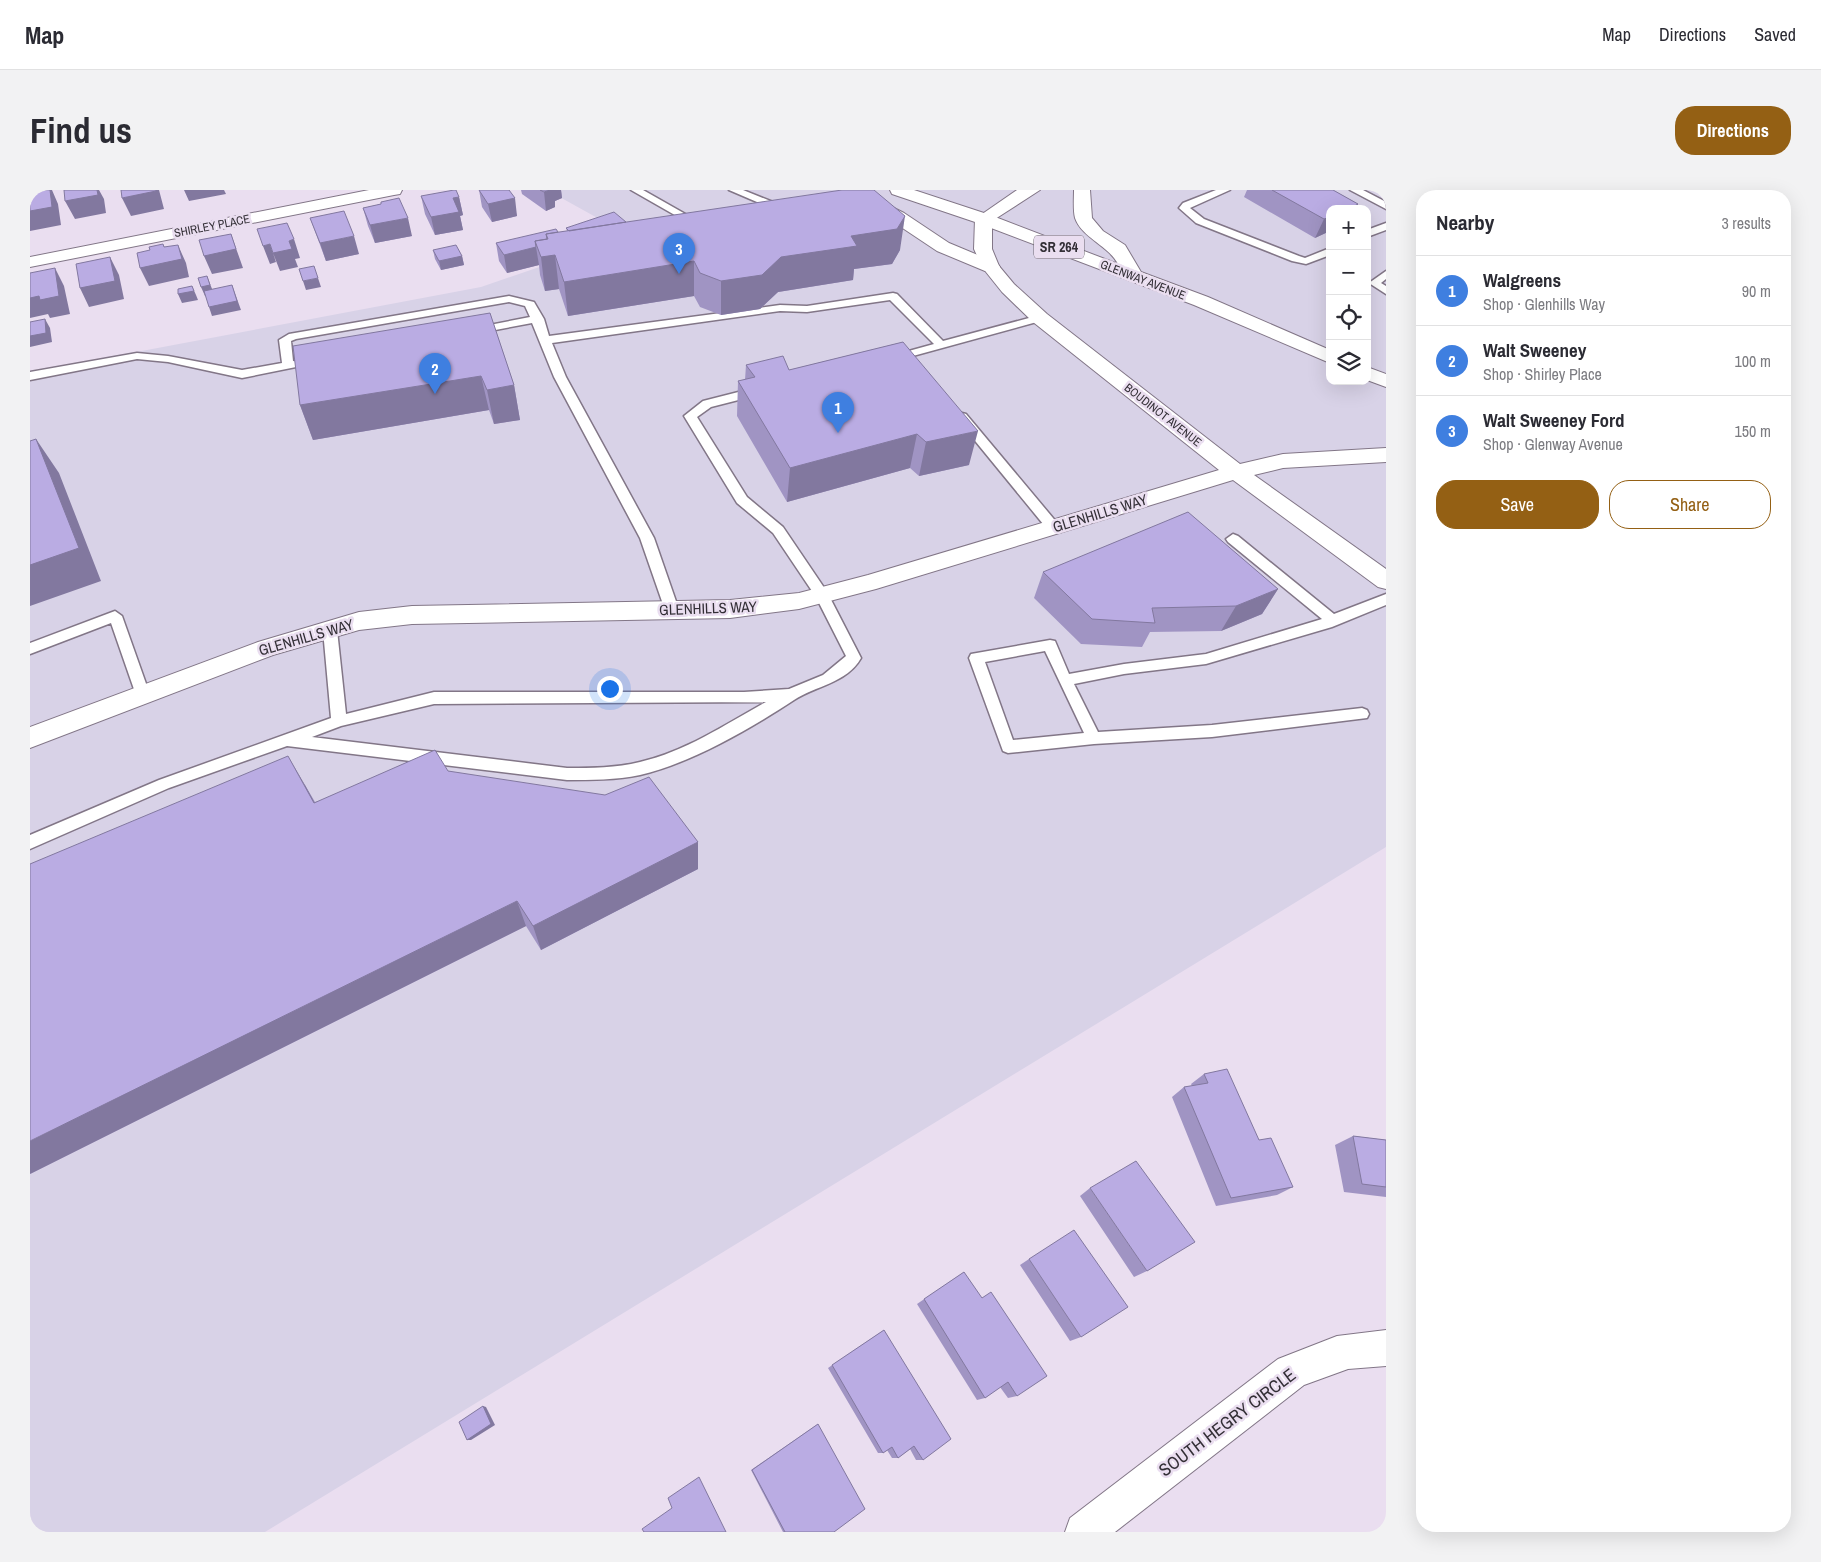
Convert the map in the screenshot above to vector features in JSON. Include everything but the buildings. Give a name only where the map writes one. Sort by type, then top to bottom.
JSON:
[{"type":"street","name":"SHIRLEY PLACE","points":[[30,262],[394,190]]},
{"type":"street","points":[[856,190],[864,200],[898,217],[943,247],[991,267]]},
{"type":"street","name":"GLENWAY AVENUE","points":[[898,190],[984,219],[1134,276],[1326,354]]},
{"type":"street","points":[[984,219],[1019,195],[1032,190]]},
{"type":"street","points":[[1082,190],[1084,218],[1097,235],[1119,249],[1134,276]]},
{"type":"street","name":"BOUDINOT AVENUE","points":[[984,219],[983,249],[991,267],[1008,288],[1040,318],[1236,472],[1386,581]]},
{"type":"street","points":[[1371,375],[1386,381]]},
{"type":"street","name":"GLENHILLS WAY","points":[[30,738],[266,648],[359,622],[412,615],[730,609],[799,601],[1236,472],[1283,461],[1386,455]]},
{"type":"street","name":"SOUTH HEGRY CIRCLE","points":[[1084,1532],[1291,1372],[1328,1355],[1369,1348],[1386,1348]]},
{"type":"lane","points":[[636,190],[699,225],[708,225]]},
{"type":"lane","points":[[734,190],[769,204],[768,208],[743,215]]},
{"type":"lane","points":[[1225,190],[1187,205],[1184,208],[1200,221],[1296,260],[1306,262],[1326,253]]},
{"type":"lane","points":[[1355,190],[1386,206]]},
{"type":"lane","points":[[1371,232],[1386,226]]},
{"type":"lane","points":[[1386,274],[1374,283],[1386,291]]},
{"type":"lane","points":[[546,340],[780,308],[806,309],[893,296],[942,346]]},
{"type":"lane","points":[[288,366],[285,340],[293,336],[509,299],[530,304],[538,319],[560,377],[647,538],[672,610]]},
{"type":"lane","points":[[880,361],[912,358],[942,346],[1040,318]]},
{"type":"lane","points":[[461,334],[538,319]]},
{"type":"lane","points":[[30,376],[137,356],[168,359],[242,374],[307,362]]},
{"type":"lane","points":[[288,740],[567,774],[610,774],[650,766],[690,749],[791,695],[828,679],[854,658],[822,595],[778,530],[742,500],[690,416],[707,404],[774,387]]},
{"type":"lane","points":[[954,407],[1054,527]]},
{"type":"lane","points":[[1233,539],[1333,621]]},
{"type":"lane","points":[[1065,680],[1124,668],[1206,660],[1333,621],[1386,599]]},
{"type":"lane","points":[[30,648],[115,616],[143,695]]},
{"type":"lane","points":[[330,630],[339,721]]},
{"type":"lane","points":[[1094,738],[1050,645],[976,658],[1008,747],[1094,738],[1212,731],[1362,714]]},
{"type":"lane","points":[[30,842],[164,784],[339,721],[434,698],[744,698],[791,695]]},
{"type":"shaded area","points":[[547,190],[1386,190],[1386,847],[265,1532],[30,1532],[30,372],[481,287],[630,236]]},
{"type":"place","name":"Walt Sweeney Ford","points":[[679,274]]},
{"type":"place","name":"Walt Sweeney","points":[[435,394]]},
{"type":"place","name":"Walgreens","points":[[838,433]]}]
